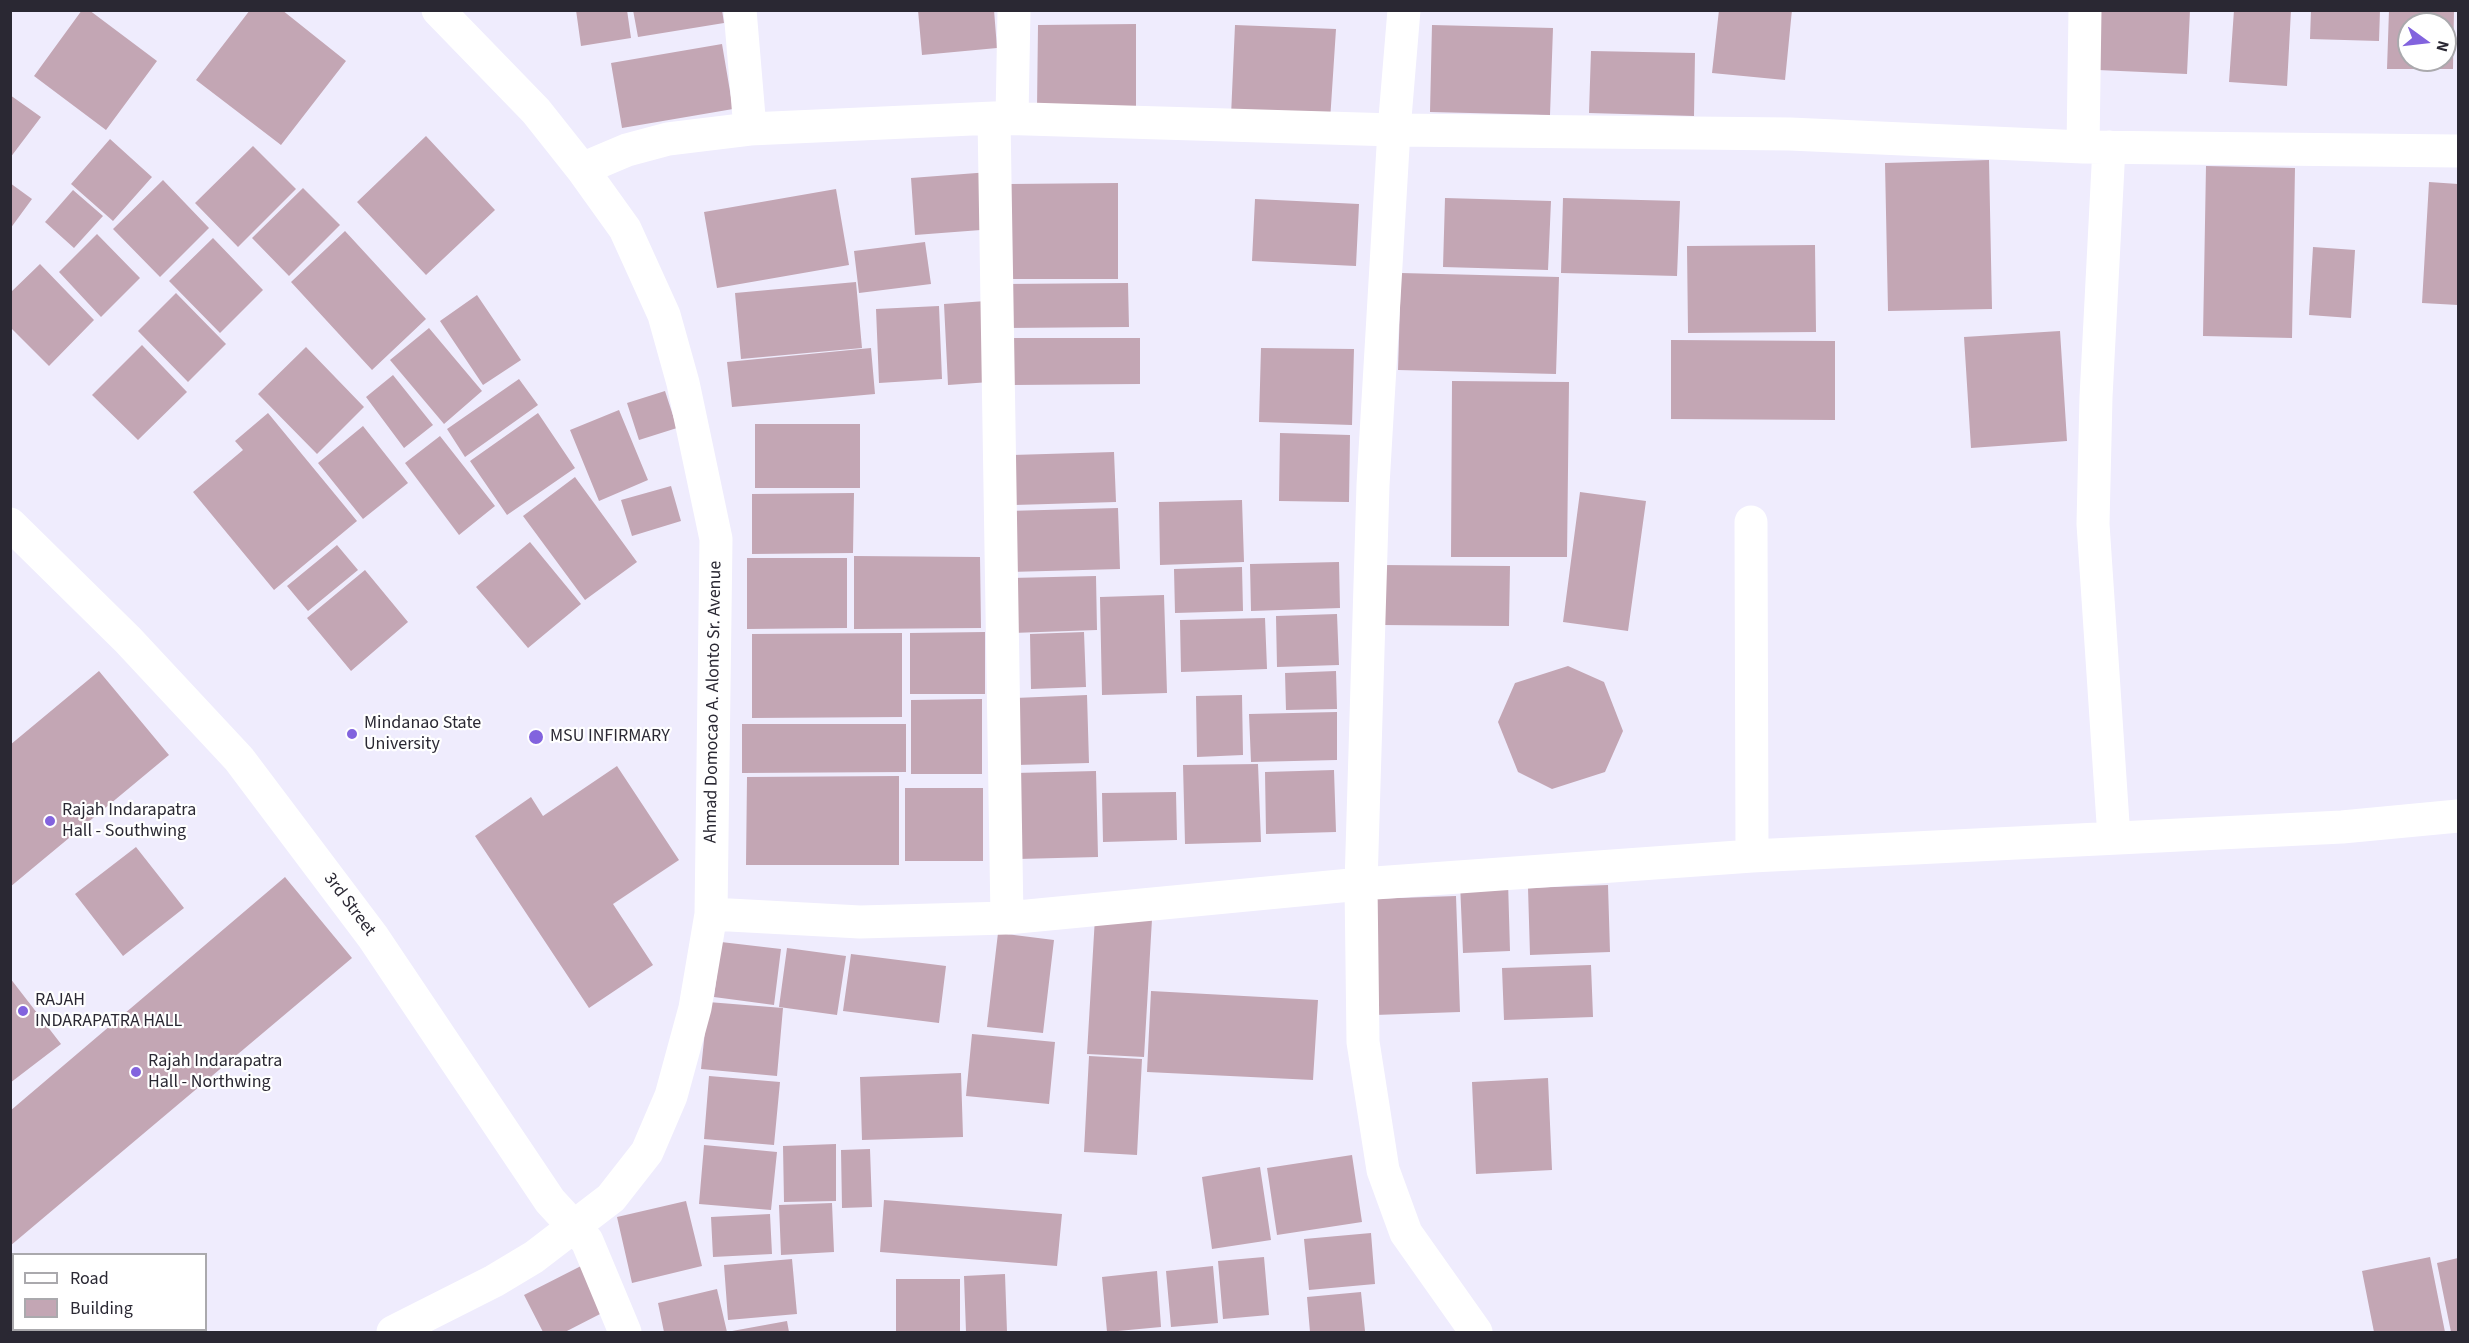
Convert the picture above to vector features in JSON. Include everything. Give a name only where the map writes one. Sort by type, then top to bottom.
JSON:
[{"type":"street","name":"Ahmad Domocao A. Alonto Sr. Avenue","points":[[393,1332],[494,1281],[576,1227],[611,1198],[646,1152],[671,1096],[695,1008],[711,914],[717,539],[683,383],[664,315],[625,229],[582,169],[536,111],[438,10]]},
{"type":"street","points":[[740,10],[750,129]]},
{"type":"street","points":[[1007,918],[1003,118],[1014,10]]},
{"type":"street","points":[[1404,10],[1394,130],[1373,485],[1361,884],[1362,1042],[1383,1170],[1406,1233],[1476,1332]]},
{"type":"street","points":[[2085,10],[2096,147],[2096,397],[2093,524],[2114,838]]},
{"type":"street","points":[[582,169],[627,150],[668,139],[750,129],[1003,118],[1394,130],[1790,134],[2096,147],[2458,151]]},
{"type":"street","points":[[1751,522],[1752,856]]},
{"type":"street","name":"3rd Street","points":[[10,524],[128,640],[239,759],[373,937],[550,1201],[576,1227],[586,1241],[625,1332]]},
{"type":"street","points":[[711,914],[860,922],[1007,918],[1361,884],[1752,856],[2342,827],[2458,816]]},
{"type":"building","points":[[82,10],[89,10],[157,61],[106,130],[34,76]]},
{"type":"building","points":[[250,10],[282,10],[346,61],[281,145],[196,80]]},
{"type":"building","points":[[576,10],[627,10],[631,38],[581,46]]},
{"type":"building","points":[[633,10],[722,10],[724,23],[638,37]]},
{"type":"building","points":[[918,10],[994,10],[997,48],[922,55]]},
{"type":"building","points":[[1719,10],[1792,10],[1785,80],[1712,73]]},
{"type":"building","points":[[2101,10],[2190,10],[2187,74],[2098,70]]},
{"type":"building","points":[[2234,10],[2291,10],[2287,86],[2229,82]]},
{"type":"building","points":[[2311,10],[2380,10],[2379,41],[2310,39]]},
{"type":"building","points":[[2389,10],[2454,10],[2454,12],[2397,12],[2397,69],[2387,69]]},
{"type":"building","points":[[1136,24],[1136,108],[1037,109],[1038,25]]},
{"type":"building","points":[[1235,25],[1336,29],[1330,121],[1231,116]]},
{"type":"building","points":[[1432,25],[1553,28],[1550,115],[1430,112]]},
{"type":"building","points":[[722,44],[733,109],[622,128],[611,63]]},
{"type":"building","points":[[1591,51],[1695,53],[1694,116],[1589,113]]},
{"type":"building","points":[[10,95],[41,117],[10,158]]},
{"type":"building","points":[[426,136],[495,210],[426,275],[357,202]]},
{"type":"building","points":[[110,139],[152,177],[113,221],[71,184]]},
{"type":"building","points":[[253,146],[296,189],[238,247],[195,203]]},
{"type":"building","points":[[1989,160],[1992,309],[1888,311],[1885,163]]},
{"type":"building","points":[[2206,166],[2295,168],[2292,338],[2203,336]]},
{"type":"building","points":[[990,172],[994,229],[915,235],[911,178]]},
{"type":"building","points":[[163,180],[209,228],[160,277],[113,229]]},
{"type":"building","points":[[2429,182],[2458,184],[2458,305],[2422,303]]},
{"type":"building","points":[[10,183],[32,199],[10,229]]},
{"type":"building","points":[[1118,183],[1118,279],[1011,279],[1010,184]]},
{"type":"building","points":[[303,188],[340,225],[289,276],[252,238]]},
{"type":"building","points":[[836,189],[849,265],[717,288],[704,212]]},
{"type":"building","points":[[73,190],[103,216],[74,248],[45,222]]},
{"type":"building","points":[[1445,198],[1551,201],[1548,270],[1443,267]]},
{"type":"building","points":[[1563,198],[1680,201],[1677,276],[1561,273]]},
{"type":"building","points":[[1255,199],[1359,204],[1356,266],[1252,261]]},
{"type":"building","points":[[345,231],[426,319],[372,370],[291,282]]},
{"type":"building","points":[[97,234],[140,278],[101,317],[59,272]]},
{"type":"building","points":[[213,238],[263,290],[220,333],[169,281]]},
{"type":"building","points":[[925,242],[931,284],[859,293],[854,251]]},
{"type":"building","points":[[1815,245],[1816,332],[1688,333],[1687,246]]},
{"type":"building","points":[[2313,247],[2355,250],[2351,318],[2309,315]]},
{"type":"building","points":[[40,264],[94,320],[49,366],[10,327],[10,293]]},
{"type":"building","points":[[1401,273],[1559,277],[1556,374],[1398,370]]},
{"type":"building","points":[[856,282],[862,348],[741,359],[735,293]]},
{"type":"building","points":[[1128,283],[1129,327],[1004,328],[1004,284]]},
{"type":"building","points":[[176,293],[226,344],[188,382],[138,331]]},
{"type":"building","points":[[477,295],[521,360],[483,385],[440,321]]},
{"type":"building","points":[[986,301],[990,382],[948,385],[944,304]]},
{"type":"building","points":[[939,306],[942,379],[879,383],[876,309]]},
{"type":"building","points":[[429,328],[482,391],[444,424],[390,360]]},
{"type":"building","points":[[2060,331],[2067,441],[1971,448],[1964,337]]},
{"type":"building","points":[[1013,338],[1140,338],[1140,384],[1013,385]]},
{"type":"building","points":[[1671,340],[1835,341],[1835,420],[1671,419]]},
{"type":"building","points":[[142,345],[187,392],[138,440],[92,395]]},
{"type":"building","points":[[306,347],[364,407],[317,454],[258,394]]},
{"type":"building","points":[[871,348],[875,394],[732,407],[727,362]]},
{"type":"building","points":[[1261,348],[1354,349],[1352,425],[1259,422]]},
{"type":"building","points":[[393,375],[433,425],[404,448],[366,397]]},
{"type":"building","points":[[519,379],[538,405],[465,457],[447,429]]},
{"type":"building","points":[[1452,381],[1569,382],[1567,557],[1451,557]]},
{"type":"building","points":[[665,391],[677,428],[639,440],[627,403]]},
{"type":"building","points":[[619,410],[648,480],[599,501],[570,430]]},
{"type":"building","points":[[268,413],[357,521],[274,590],[193,492],[243,450],[235,441]]},
{"type":"building","points":[[538,413],[575,468],[507,515],[470,461]]},
{"type":"building","points":[[755,424],[860,424],[860,488],[755,488]]},
{"type":"building","points":[[363,426],[408,483],[363,519],[318,463]]},
{"type":"building","points":[[1280,433],[1350,435],[1349,502],[1279,501]]},
{"type":"building","points":[[440,436],[495,506],[459,535],[405,463]]},
{"type":"building","points":[[1114,452],[1116,502],[1014,505],[1012,455]]},
{"type":"building","points":[[575,477],[637,562],[585,600],[523,516]]},
{"type":"building","points":[[671,486],[681,521],[632,536],[621,500]]},
{"type":"building","points":[[1580,492],[1646,501],[1628,631],[1563,622]]},
{"type":"building","points":[[854,493],[853,553],[752,554],[752,494]]},
{"type":"building","points":[[1242,500],[1244,562],[1160,565],[1159,502]]},
{"type":"building","points":[[1118,508],[1120,569],[1009,572],[1007,511]]},
{"type":"building","points":[[530,542],[581,604],[528,648],[476,587]]},
{"type":"building","points":[[337,545],[358,570],[308,611],[287,586]]},
{"type":"building","points":[[854,556],[980,557],[981,628],[854,629]]},
{"type":"building","points":[[747,558],[847,558],[847,628],[747,629]]},
{"type":"building","points":[[1339,562],[1340,608],[1251,611],[1250,564]]},
{"type":"building","points":[[1381,565],[1510,566],[1509,626],[1381,625]]},
{"type":"building","points":[[1242,567],[1243,611],[1175,613],[1174,569]]},
{"type":"building","points":[[365,570],[408,622],[351,671],[307,618]]},
{"type":"building","points":[[1096,576],[1097,630],[1012,633],[1011,578]]},
{"type":"building","points":[[1164,595],[1167,693],[1102,695],[1100,597]]},
{"type":"building","points":[[1337,614],[1339,665],[1277,667],[1276,616]]},
{"type":"building","points":[[1265,618],[1267,669],[1181,672],[1180,620]]},
{"type":"building","points":[[985,632],[985,694],[910,694],[910,633]]},
{"type":"building","points":[[1084,632],[1086,687],[1031,689],[1030,634]]},
{"type":"building","points":[[902,633],[902,717],[752,718],[752,634]]},
{"type":"building","points":[[1568,666],[1604,682],[1623,731],[1605,772],[1552,789],[1518,772],[1498,722],[1515,683]]},
{"type":"building","name":"Rajah Indarapatra Hall - Southwing","points":[[99,671],[169,755],[10,887],[10,745]]},
{"type":"building","points":[[1336,671],[1337,709],[1286,710],[1285,673]]},
{"type":"building","points":[[1087,695],[1089,763],[1017,765],[1015,698]]},
{"type":"building","points":[[1242,695],[1243,755],[1197,757],[1196,696]]},
{"type":"building","points":[[982,699],[982,774],[911,774],[911,700]]},
{"type":"building","points":[[1337,712],[1337,760],[1251,762],[1249,714]]},
{"type":"building","points":[[742,724],[906,724],[906,772],[742,773]]},
{"type":"building","points":[[1258,764],[1261,842],[1185,844],[1183,765]]},
{"type":"building","points":[[617,766],[679,860],[613,904],[653,965],[589,1008],[475,836],[531,797],[543,816]]},
{"type":"building","points":[[1334,770],[1336,832],[1266,834],[1265,772]]},
{"type":"building","points":[[1096,771],[1098,857],[1017,859],[1015,773]]},
{"type":"building","points":[[899,776],[899,865],[746,865],[747,777]]},
{"type":"building","points":[[905,788],[983,788],[983,861],[905,861]]},
{"type":"building","points":[[1176,792],[1177,840],[1103,842],[1102,793]]},
{"type":"building","points":[[136,847],[184,908],[123,956],[75,894]]},
{"type":"building","name":"Rajah Indarapatra Hall - Northwing","points":[[285,877],[352,958],[10,1246],[10,1111]]},
{"type":"building","points":[[1508,881],[1510,951],[1463,953],[1460,883]]},
{"type":"building","points":[[1608,885],[1610,952],[1530,955],[1528,888]]},
{"type":"building","points":[[1456,896],[1460,1012],[1375,1015],[1371,899]]},
{"type":"building","points":[[1095,917],[1152,919],[1144,1057],[1087,1054]]},
{"type":"building","points":[[998,933],[1054,940],[1043,1033],[987,1027]]},
{"type":"building","points":[[721,942],[781,949],[774,1005],[714,997]]},
{"type":"building","points":[[787,948],[846,956],[837,1015],[779,1007]]},
{"type":"building","points":[[851,954],[946,966],[939,1023],[843,1011]]},
{"type":"building","points":[[1591,965],[1593,1017],[1504,1020],[1502,968]]},
{"type":"building","name":"RAJAH INDARAPATRA HALL","points":[[10,978],[61,1044],[10,1083]]},
{"type":"building","points":[[1151,991],[1318,1000],[1313,1080],[1147,1072]]},
{"type":"building","points":[[708,1002],[783,1008],[777,1076],[701,1069]]},
{"type":"building","points":[[972,1034],[1055,1042],[1049,1104],[966,1096]]},
{"type":"building","points":[[1089,1056],[1142,1059],[1137,1155],[1084,1152]]},
{"type":"building","points":[[961,1073],[963,1137],[862,1140],[860,1077]]},
{"type":"building","points":[[709,1076],[780,1082],[774,1145],[704,1139]]},
{"type":"building","points":[[1548,1078],[1552,1170],[1476,1174],[1472,1082]]},
{"type":"building","points":[[836,1144],[836,1201],[784,1202],[783,1146]]},
{"type":"building","points":[[704,1145],[777,1152],[771,1210],[699,1204]]},
{"type":"building","points":[[870,1149],[872,1207],[842,1208],[841,1150]]},
{"type":"building","points":[[1352,1155],[1362,1222],[1277,1235],[1267,1168]]},
{"type":"building","points":[[1260,1167],[1271,1240],[1212,1249],[1202,1177]]},
{"type":"building","points":[[884,1200],[1062,1214],[1057,1266],[880,1252]]},
{"type":"building","points":[[686,1201],[702,1266],[632,1283],[617,1217]]},
{"type":"building","points":[[832,1203],[834,1252],[781,1255],[779,1205]]},
{"type":"building","points":[[770,1214],[772,1254],[713,1257],[711,1217]]},
{"type":"building","points":[[1371,1233],[1375,1284],[1309,1290],[1304,1239]]},
{"type":"building","points":[[1264,1257],[1269,1315],[1223,1319],[1218,1261]]},
{"type":"building","points":[[2430,1257],[2445,1332],[2374,1332],[2362,1271]]},
{"type":"building","points":[[2458,1258],[2458,1332],[2451,1332],[2437,1263]]},
{"type":"building","points":[[792,1259],[797,1314],[728,1320],[724,1265]]},
{"type":"building","points":[[581,1266],[604,1312],[565,1332],[543,1332],[524,1295]]},
{"type":"building","points":[[1213,1266],[1218,1323],[1171,1327],[1166,1271]]},
{"type":"building","points":[[1157,1271],[1161,1327],[1107,1332],[1102,1277]]},
{"type":"building","points":[[1005,1274],[1007,1332],[966,1332],[964,1276]]},
{"type":"building","points":[[896,1279],[960,1279],[960,1332],[896,1332]]},
{"type":"building","points":[[717,1289],[727,1332],[664,1332],[658,1303]]},
{"type":"building","points":[[1361,1292],[1365,1331],[1310,1332],[1307,1297]]},
{"type":"building","points":[[787,1321],[789,1332],[732,1332],[732,1331]]},
{"type":"place","name":"Mindanao State University","points":[[352,734]]},
{"type":"place","name":"MSU INFIRMARY","points":[[536,737]]},
{"type":"place","name":"Rajah Indarapatra Hall - Southwing","points":[[50,821]]},
{"type":"place","name":"RAJAH INDARAPATRA HALL","points":[[23,1011]]},
{"type":"place","name":"Rajah Indarapatra Hall - Northwing","points":[[136,1072]]}]
